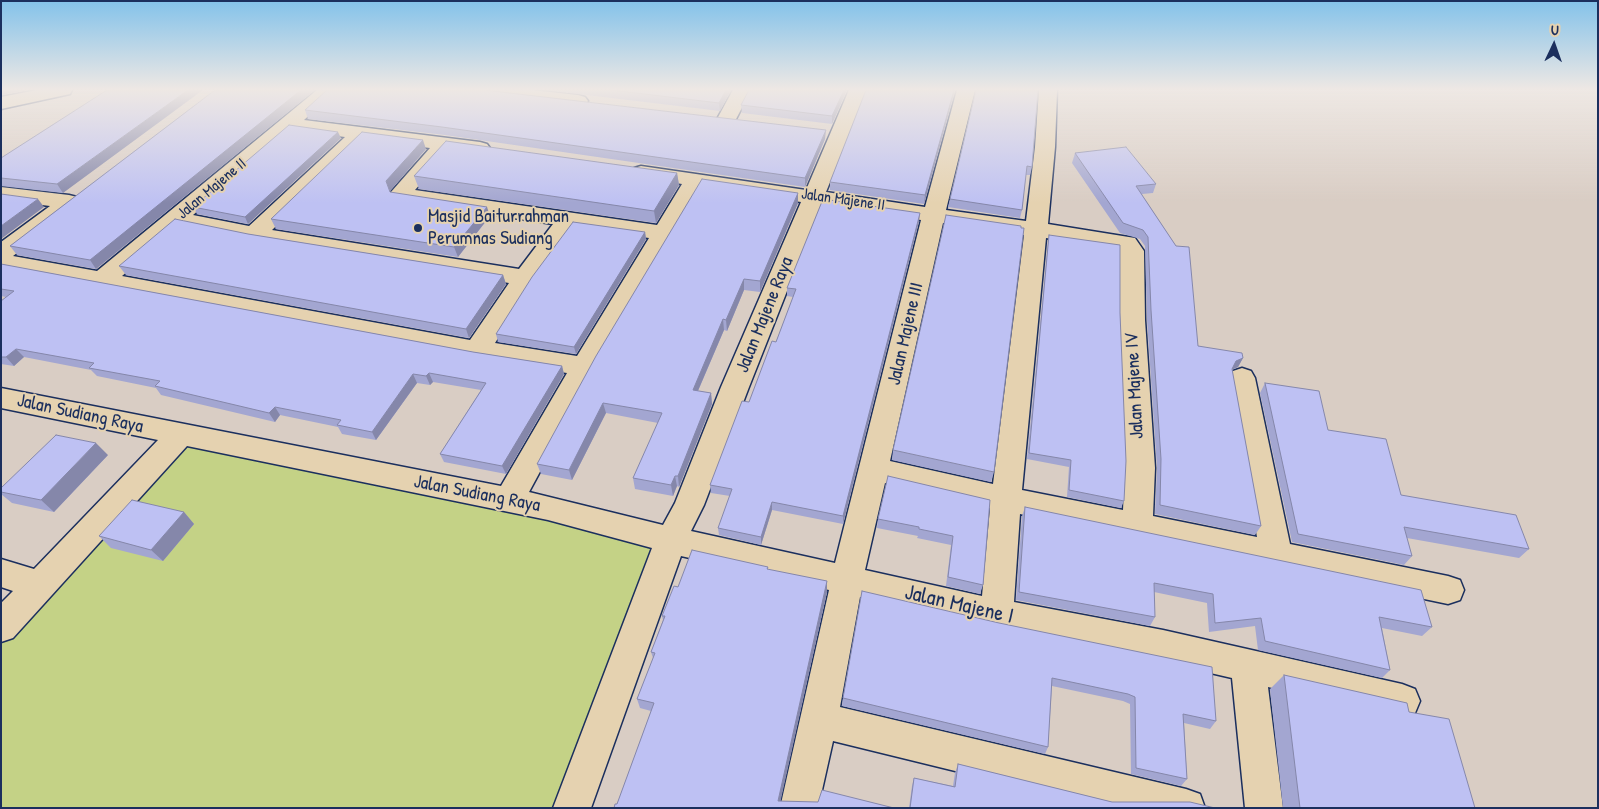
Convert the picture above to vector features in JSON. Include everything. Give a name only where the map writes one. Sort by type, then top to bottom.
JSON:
[{"type":"street","name":"Jalan Majene II","points":[[102,280],[284,128]]},
{"type":"street","points":[[312,128],[359,135],[445,143],[503,151]]},
{"type":"street","name":"Jalan Majene Raya","points":[[671,540],[689,505],[814,196],[834,128]]},
{"type":"street","name":"Jalan Majene III","points":[[800,808],[847,579],[934,213],[956,128]]},
{"type":"street","points":[[997,614],[1006,499],[1046,128]]},
{"type":"street","points":[[254,234],[359,135]]},
{"type":"street","points":[[445,143],[402,192],[402,196],[662,233]]},
{"type":"street","name":"Jalan Majene II","points":[[621,169],[934,213],[1123,242],[1131,246]]},
{"type":"street","points":[[508,500],[584,366],[695,180]]},
{"type":"street","points":[[1,193],[77,196],[1,253]]},
{"type":"street","points":[[177,219],[254,234],[525,278]]},
{"type":"street","points":[[477,350],[525,278],[567,220]]},
{"type":"street","name":"Jalan Majene IV","points":[[1131,246],[1132,320],[1140,468],[1136,526]]},
{"type":"street","points":[[1,261],[477,350],[584,366]]},
{"type":"street","points":[[1242,378],[1276,554]]},
{"type":"street","name":"Jalan Sudiang Raya","points":[[1,398],[508,500],[671,540]]},
{"type":"street","points":[[1,627],[180,435]]},
{"type":"street","points":[[874,469],[1006,499],[1448,590]]},
{"type":"street","points":[[572,808],[671,540]]},
{"type":"street","name":"Jalan Majene I","points":[[671,540],[997,614],[1163,646],[1402,701]]},
{"type":"street","points":[[1,573],[41,585]]},
{"type":"street","points":[[1248,666],[1264,808]]},
{"type":"street","points":[[819,720],[1186,808]]},
{"type":"green space","points":[[180,435],[671,540],[572,808],[1,808],[1,628]]},
{"type":"building","points":[[48,128],[135,128],[57,184],[1,178],[1,158]]},
{"type":"building","points":[[165,128],[254,128],[90,260],[10,246]]},
{"type":"building","points":[[286,128],[308,128],[338,132],[245,217],[193,207]]},
{"type":"building","points":[[447,128],[807,128],[826,130],[805,178]]},
{"type":"building","points":[[851,128],[944,128],[925,195],[830,182]]},
{"type":"building","points":[[967,128],[1035,128],[1032,167],[1027,166],[1022,210],[950,199]]},
{"type":"building","points":[[362,132],[423,140],[386,181],[390,192],[487,207],[454,247],[271,219]]},
{"type":"building","points":[[446,141],[677,173],[654,211],[414,176]]},
{"type":"building","points":[[1126,147],[1156,184],[1136,186],[1176,246],[1189,247],[1198,346],[1242,353],[1243,358],[1236,361],[1232,369],[1261,526],[1160,505],[1161,459],[1148,237],[1143,230],[1123,223],[1075,153]]},
{"type":"building","points":[[702,179],[798,193],[760,281],[744,279],[726,320],[723,319],[693,390],[711,393],[678,476],[675,476],[671,485],[633,478],[662,413],[603,403],[569,470],[537,464],[596,356]]},
{"type":"building","points":[[1,194],[38,199],[1,226]]},
{"type":"building","points":[[823,199],[920,213],[843,516],[772,502],[761,537],[718,528],[732,489],[710,485],[742,401],[749,402],[772,341],[776,342],[796,289],[787,288]]},
{"type":"building","points":[[946,215],[1024,228],[994,472],[893,450]]},
{"type":"building","points":[[175,219],[248,234],[503,275],[466,329],[119,266]]},
{"type":"building","points":[[573,222],[645,232],[574,347],[496,334],[532,277]]},
{"type":"building","points":[[1049,235],[1120,245],[1120,313],[1126,461],[1124,501],[1069,490],[1071,460],[1029,453]]},
{"type":"building","points":[[1,264],[473,352],[562,366],[502,466],[440,454],[486,383],[429,373],[426,376],[413,374],[372,432],[337,425],[341,420],[275,407],[269,413],[155,386],[160,381],[89,368],[94,363],[16,349],[6,357],[1,357],[1,301],[14,291],[1,289]]},
{"type":"building","points":[[1265,383],[1319,391],[1328,430],[1386,439],[1401,495],[1516,515],[1529,549],[1404,527],[1412,556],[1298,534]]},
{"type":"building","points":[[56,435],[96,443],[41,500],[1,492],[1,488]]},
{"type":"building","points":[[888,476],[990,500],[983,585],[948,577],[953,536],[878,519]]},
{"type":"building","points":[[132,500],[184,512],[151,550],[99,536]]},
{"type":"building","points":[[1025,507],[1421,590],[1432,627],[1379,617],[1390,670],[1265,641],[1261,618],[1215,623],[1213,594],[1154,583],[1155,617],[1019,592]]},
{"type":"building","points":[[692,550],[768,567],[767,569],[827,581],[778,801],[818,802],[822,790],[894,808],[614,808],[654,703],[637,699],[655,653],[651,652],[674,586],[678,587]]},
{"type":"building","points":[[862,591],[999,623],[1212,667],[1216,721],[1183,714],[1187,779],[1136,768],[1135,697],[1128,694],[1052,678],[1048,747],[843,698]]},
{"type":"building","points":[[1284,675],[1407,703],[1409,712],[1449,719],[1475,808],[1300,808]]},
{"type":"building","points":[[958,764],[1112,802],[1190,802],[1215,808],[910,808],[914,778],[955,787]]},
{"type":"place","name":"Masjid Baiturrahman Perumnas Sudiang","points":[[418,228]]}]
